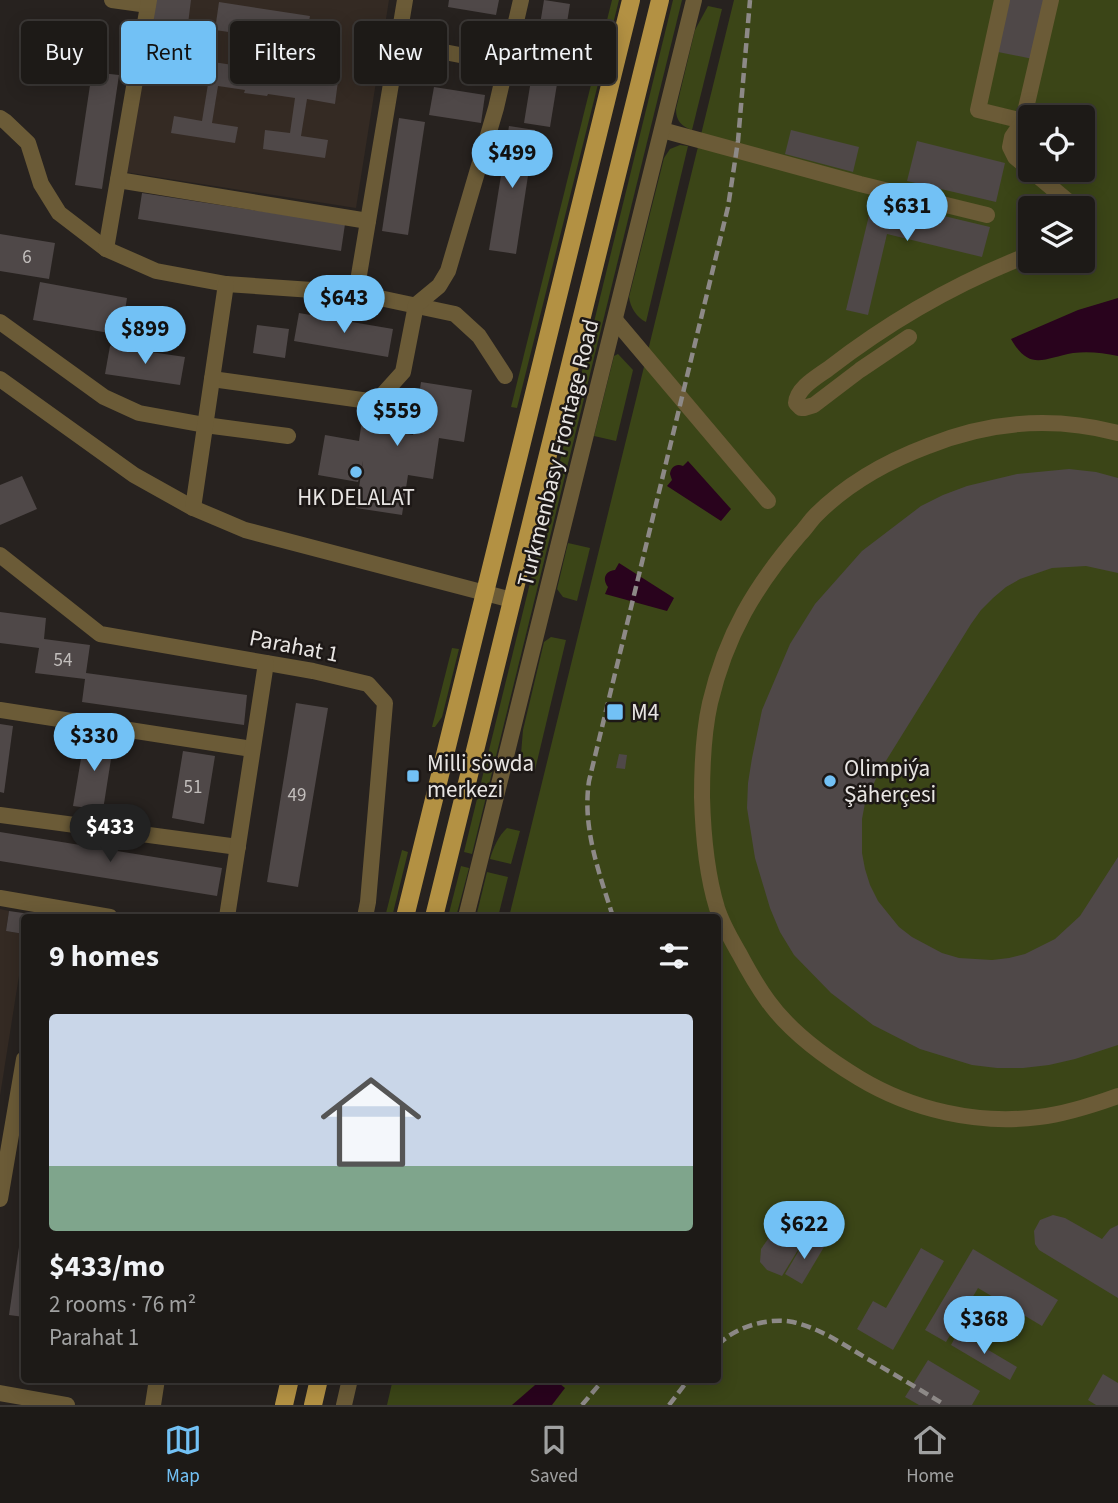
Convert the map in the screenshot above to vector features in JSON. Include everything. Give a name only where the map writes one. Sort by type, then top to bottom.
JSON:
[{"type":"main road","points":[[406,914],[631,0]]},
{"type":"main road","points":[[435,914],[660,0]]},
{"type":"main road","points":[[284,1405],[289,1383]]},
{"type":"main road","points":[[313,1405],[318,1383]]},
{"type":"street","points":[[106,249],[148,3],[112,0]]},
{"type":"street","points":[[402,21],[405,0]]},
{"type":"street","points":[[516,21],[521,0]]},
{"type":"street","name":"Turkmenbasy Frontage Road","points":[[467,914],[694,0]]},
{"type":"street","points":[[1002,0],[978,110],[1018,120]]},
{"type":"street","points":[[1027,105],[1051,0]]},
{"type":"street","points":[[356,293],[391,84]]},
{"type":"street","points":[[212,379],[376,402],[403,372],[416,305],[439,286],[448,271],[501,84]]},
{"type":"street","points":[[0,118],[28,143],[41,184],[59,213],[106,249],[156,271],[226,285],[356,293],[455,314],[479,336],[505,376]]},
{"type":"street","points":[[1018,128],[1012,137],[1010,150],[1018,160]]},
{"type":"street","points":[[662,131],[987,215]]},
{"type":"street","points":[[118,180],[368,220]]},
{"type":"street","points":[[1044,182],[1061,196]]},
{"type":"street","points":[[909,337],[814,405],[801,408],[796,403],[800,391],[850,352],[899,319],[989,271],[1018,259]]},
{"type":"street","points":[[193,508],[226,285]]},
{"type":"street","points":[[615,320],[768,501]]},
{"type":"street","points":[[0,323],[104,397],[139,412],[205,425],[288,436]]},
{"type":"street","points":[[0,379],[134,475],[193,508],[245,530],[512,600]]},
{"type":"street","points":[[719,914],[704,851],[702,762],[709,706],[725,652],[736,626],[754,593],[782,554],[816,515],[861,480],[894,461],[937,442],[964,433],[1011,424],[1048,422],[1076,424],[1118,433]]},
{"type":"street","name":"Parahat 1","points":[[0,555],[100,634],[313,671],[368,684],[385,704],[366,914]]},
{"type":"street","points":[[227,914],[266,663]]},
{"type":"street","points":[[0,710],[252,749]]},
{"type":"street","points":[[0,815],[238,847]]},
{"type":"street","points":[[0,898],[50,912],[74,914]]},
{"type":"street","points":[[721,918],[769,1003],[822,1054],[872,1086],[925,1107],[978,1118],[1039,1118],[1118,1096]]},
{"type":"street","points":[[0,1199],[21,1076]]},
{"type":"street","points":[[153,1405],[156,1383]]},
{"type":"street","points":[[344,1405],[350,1383]]},
{"type":"street","points":[[0,1393],[67,1405]]},
{"type":"shaded area","points":[[152,0],[389,0],[386,21],[354,21],[354,84],[376,84],[356,208],[125,172],[139,84],[216,84],[216,21],[149,21]]},
{"type":"shaded area","points":[[1118,298],[1118,356],[1085,352],[1031,359],[1018,349],[1011,339],[1078,310]]},
{"type":"shaded area","points":[[688,461],[731,509],[721,521],[667,486],[672,480],[670,474],[673,468],[676,465],[683,466]]},
{"type":"shaded area","points":[[619,563],[674,598],[667,611],[605,594],[608,587],[606,576],[615,570]]},
{"type":"shaded area","points":[[0,909],[9,911],[6,931],[21,934],[21,963],[0,1096]]},
{"type":"shaded area","points":[[537,1383],[559,1383],[565,1388],[552,1405],[512,1405]]},
{"type":"green space","points":[[612,0],[619,0],[614,21],[607,21]]},
{"type":"green space","points":[[673,0],[682,0],[472,854],[464,852]]},
{"type":"green space","name":"Olimpiýa Şäherçesi","points":[[734,0],[1118,0],[1118,1405],[387,1405],[392,1383],[721,1383],[721,914],[510,914]]},
{"type":"green space","points":[[708,6],[722,9],[692,130],[680,122],[676,109],[695,30]]},
{"type":"green space","points":[[591,84],[598,84],[517,408],[511,407]]},
{"type":"green space","points":[[680,145],[688,146],[646,322],[634,312],[629,297],[664,158],[670,149]]},
{"type":"green space","points":[[618,354],[633,370],[616,441],[594,436],[614,356]]},
{"type":"green space","points":[[568,543],[590,548],[577,601],[563,597],[557,589]]},
{"type":"green space","points":[[551,637],[566,640],[535,770],[520,766],[523,730],[544,642]]},
{"type":"green space","points":[[452,648],[459,649],[442,717],[435,727],[432,727]]},
{"type":"green space","points":[[507,828],[520,831],[511,864],[490,859],[501,834]]},
{"type":"green space","points":[[402,850],[408,852],[393,914],[386,914]]},
{"type":"green space","points":[[461,866],[469,868],[457,914],[449,914]]},
{"type":"green space","points":[[487,872],[508,877],[499,914],[477,914]]},
{"type":"building","points":[[150,0],[191,0],[188,21],[148,18]]},
{"type":"building","points":[[449,0],[499,0],[496,15],[448,7]]},
{"type":"building","points":[[544,0],[570,4],[567,21],[541,21]]},
{"type":"building","points":[[1009,0],[1046,0],[1033,59],[998,52]]},
{"type":"building","points":[[219,2],[310,16],[309,21],[230,21],[230,32],[216,30]]},
{"type":"building","points":[[216,62],[230,65],[230,84],[338,84],[335,104],[307,99],[301,136],[328,140],[325,158],[263,149],[265,130],[290,133],[295,98],[244,93],[245,90],[218,86],[212,123],[238,127],[235,143],[171,133],[174,116],[202,121],[208,84],[216,84]]},
{"type":"building","points":[[107,74],[119,75],[102,189],[75,185],[90,84],[107,84]]},
{"type":"building","points":[[530,84],[557,84],[550,127],[524,123]]},
{"type":"building","points":[[434,87],[485,95],[481,123],[429,115]]},
{"type":"building","points":[[399,118],[425,122],[408,235],[382,231]]},
{"type":"building","points":[[509,126],[535,130],[516,254],[489,250]]},
{"type":"building","points":[[791,130],[859,147],[853,172],[785,154]]},
{"type":"building","points":[[917,141],[1005,163],[996,202],[907,181]]},
{"type":"building","points":[[142,193],[345,224],[341,251],[138,219]]},
{"type":"building","points":[[873,199],[990,227],[982,257],[887,234],[868,315],[846,310]]},
{"type":"building","points":[[0,234],[55,243],[49,279],[0,271]]},
{"type":"building","points":[[40,282],[127,298],[121,335],[33,320]]},
{"type":"building","points":[[299,313],[393,329],[388,357],[294,341]]},
{"type":"building","points":[[257,325],[289,329],[285,358],[253,353]]},
{"type":"building","points":[[110,346],[185,357],[180,385],[105,374]]},
{"type":"building","points":[[421,382],[472,390],[464,442],[439,438],[433,479],[408,475],[402,515],[356,508],[363,461],[358,482],[318,475],[325,435],[359,441],[363,413],[397,419],[395,432],[413,435]]},
{"type":"building","points":[[1069,469],[1118,478],[1118,573],[1086,566],[1052,568],[1020,579],[993,598],[971,624],[879,772],[865,803],[862,819],[865,869],[878,901],[899,927],[912,937],[942,953],[959,958],[1009,958],[1025,954],[1055,939],[1080,916],[1118,857],[1118,1045],[1049,1065],[997,1068],[972,1065],[920,1049],[873,1025],[831,993],[794,955],[770,908],[755,858],[747,808],[752,758],[762,710],[790,644],[815,604],[862,551],[921,506],[943,495],[967,486],[1017,474]]},
{"type":"building","points":[[22,476],[37,509],[0,525],[0,485]]},
{"type":"building","points":[[0,612],[46,618],[44,639],[90,645],[86,673],[247,695],[244,725],[82,702],[85,679],[35,673],[39,648],[0,643]]},
{"type":"building","points":[[296,703],[328,708],[298,887],[267,882]]},
{"type":"building","points":[[0,724],[13,726],[4,793],[0,792]]},
{"type":"building","points":[[85,735],[114,740],[103,810],[73,806]]},
{"type":"building","points":[[183,751],[215,756],[204,824],[172,818]]},
{"type":"building","points":[[619,754],[627,755],[625,769],[616,768]]},
{"type":"building","points":[[0,832],[222,868],[217,896],[0,861]]},
{"type":"building","points":[[9,911],[30,914],[21,914],[21,934],[6,931]]},
{"type":"building","points":[[1053,1215],[1065,1218],[1102,1239],[1110,1229],[1118,1225],[1118,1298],[1039,1250],[1035,1244],[1034,1231],[1040,1220]]},
{"type":"building","points":[[780,1224],[792,1225],[806,1237],[782,1276],[767,1270],[760,1262],[761,1249]]},
{"type":"building","points":[[21,1234],[21,1317],[9,1315]]},
{"type":"building","points":[[807,1237],[824,1247],[802,1284],[785,1274]]},
{"type":"building","points":[[921,1248],[944,1261],[893,1350],[857,1329],[873,1301],[886,1308]]},
{"type":"building","points":[[973,1249],[1058,1300],[1042,1326],[978,1288],[946,1342],[925,1330]]},
{"type":"building","points":[[958,1332],[1017,1367],[1010,1380],[951,1345]]},
{"type":"building","points":[[928,1360],[980,1391],[972,1405],[919,1405],[905,1397]]},
{"type":"building","points":[[1103,1374],[1118,1383],[1118,1405],[1096,1405],[1088,1400]]},
{"type":"railway","points":[[612,914],[597,867],[590,833],[587,798],[589,781],[728,207],[738,141],[750,0]]},
{"type":"railway","points":[[721,1342],[733,1333],[752,1325],[773,1321],[793,1322],[831,1337],[945,1405]]},
{"type":"railway","points":[[582,1405],[601,1383]]},
{"type":"railway","points":[[669,1405],[686,1383]]},
{"type":"place","name":"HK DELALAT","points":[[356,472]]},
{"type":"place","name":"M4","points":[[615,712]]},
{"type":"place","name":"Milli söwda merkezi","points":[[413,776]]},
{"type":"place","name":"Olimpiýa Şäherçesi","points":[[830,781]]}]
